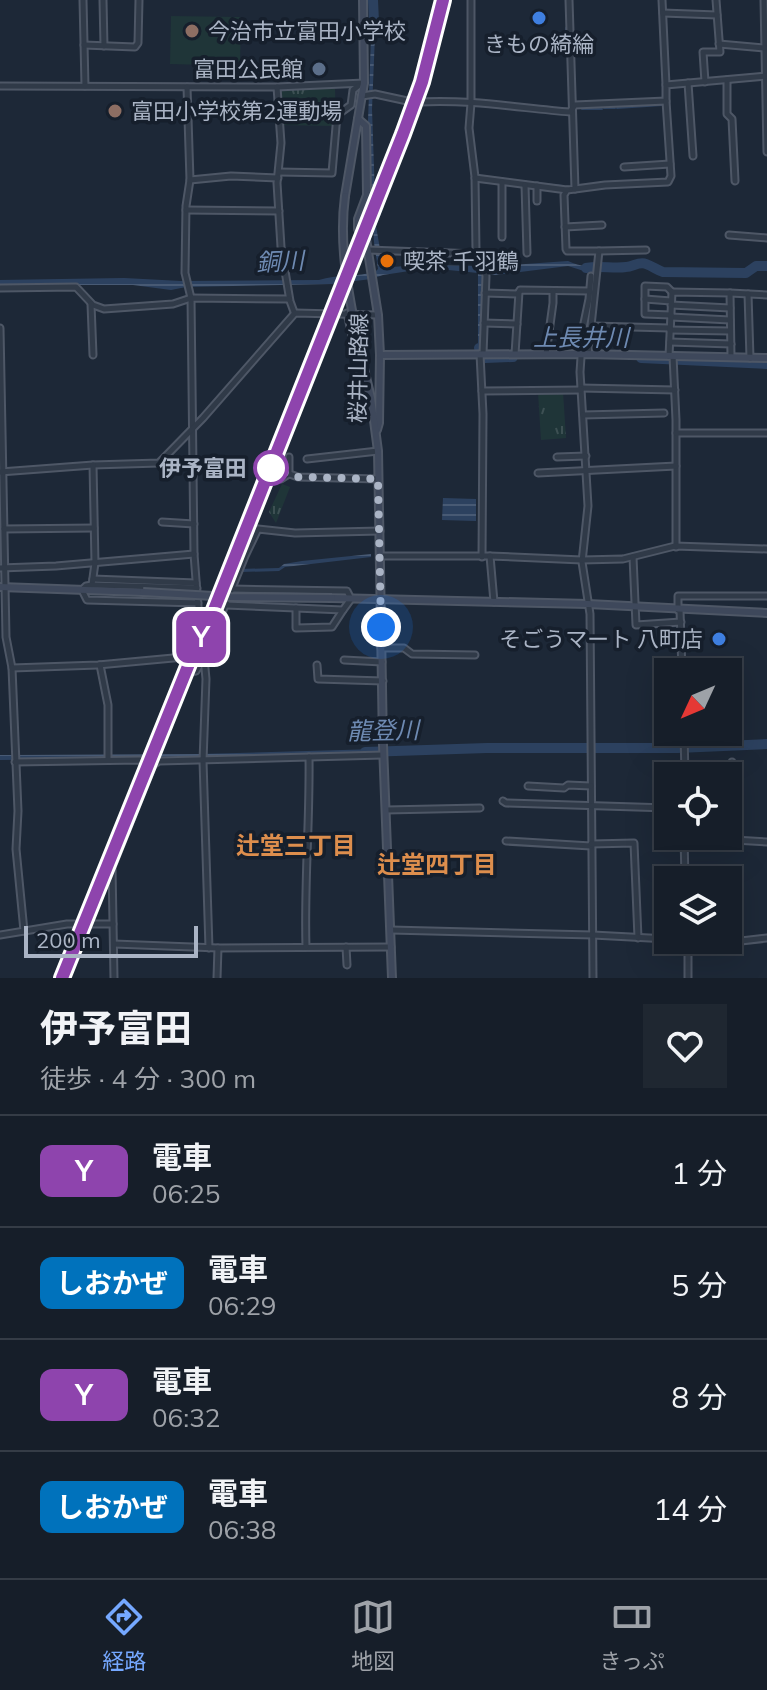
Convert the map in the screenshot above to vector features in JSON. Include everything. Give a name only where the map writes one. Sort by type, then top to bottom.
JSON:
[{"type":"main road","name":"桜井山路線","points":[[363,0],[364,85],[345,196],[343,253],[378,451],[383,755],[392,978]]},
{"type":"main road","name":"桜井山路線","points":[[358,119],[366,126],[367,195],[358,219],[358,229],[366,239],[378,315],[379,423],[375,435]]},
{"type":"main road","points":[[380,355],[584,354],[767,358]]},
{"type":"main road","points":[[3,588],[231,597],[588,604],[767,613]]},
{"type":"street","points":[[83,0],[85,86]]},
{"type":"street","points":[[103,0],[104,46]]},
{"type":"street","points":[[84,45],[135,47],[138,43],[139,0]]},
{"type":"street","points":[[471,0],[469,128],[475,178],[476,251],[486,276],[482,354],[482,557]]},
{"type":"street","points":[[569,0],[575,189]]},
{"type":"street","points":[[475,178],[567,190],[668,182],[671,176],[662,0]]},
{"type":"street","points":[[705,82],[703,52],[720,52],[716,0]]},
{"type":"street","points":[[764,0],[767,152]]},
{"type":"street","points":[[663,13],[717,15]]},
{"type":"street","points":[[719,44],[765,48]]},
{"type":"street","points":[[666,85],[766,77]]},
{"type":"street","points":[[727,80],[727,114],[732,119],[735,181]]},
{"type":"street","points":[[688,83],[693,156]]},
{"type":"street","points":[[0,86],[364,85]]},
{"type":"street","points":[[190,180],[332,173],[337,115],[351,105],[356,86],[364,85]]},
{"type":"street","points":[[187,87],[190,180],[185,273],[191,298],[194,554],[199,619],[184,657],[185,669],[196,671],[204,657],[258,529],[295,533],[380,531]]},
{"type":"street","points":[[277,87],[281,143],[281,247],[289,299],[295,313]]},
{"type":"street","points":[[362,96],[375,94],[412,102]]},
{"type":"street","points":[[419,102],[471,103],[570,112],[575,105],[666,100]]},
{"type":"street","points":[[624,167],[670,164]]},
{"type":"street","points":[[502,182],[502,237]]},
{"type":"street","points":[[525,185],[527,253]]},
{"type":"street","points":[[537,186],[537,201]]},
{"type":"street","points":[[567,190],[564,195],[567,251],[646,250]]},
{"type":"street","points":[[186,210],[279,211]]},
{"type":"street","points":[[565,227],[602,225]]},
{"type":"street","points":[[729,235],[767,238]]},
{"type":"street","points":[[368,250],[478,254]]},
{"type":"street","points":[[593,978],[590,614],[582,560],[588,506],[581,389],[583,328],[599,263],[599,251]]},
{"type":"street","points":[[584,354],[592,326],[591,276]]},
{"type":"street","points":[[730,320],[645,314],[645,286],[667,287],[672,292],[767,295]]},
{"type":"street","points":[[0,288],[76,287],[91,303],[104,309],[173,304],[191,298],[289,299]]},
{"type":"street","points":[[485,293],[593,290]]},
{"type":"street","points":[[546,354],[553,291]]},
{"type":"street","points":[[515,354],[519,292]]},
{"type":"street","points":[[672,292],[670,342],[675,390],[676,547]]},
{"type":"street","points":[[730,293],[731,357]]},
{"type":"street","points":[[748,294],[750,358]]},
{"type":"street","points":[[645,299],[730,308]]},
{"type":"street","points":[[91,303],[93,355]]},
{"type":"street","points":[[700,306],[700,319]]},
{"type":"street","points":[[159,463],[295,313],[378,315]]},
{"type":"street","points":[[347,313],[360,373],[358,411],[372,413]]},
{"type":"street","points":[[484,323],[517,324]]},
{"type":"street","points":[[592,326],[730,331]]},
{"type":"street","points":[[0,328],[3,588],[6,637],[12,668],[18,811],[16,849],[24,931]]},
{"type":"street","points":[[670,342],[731,344]]},
{"type":"street","points":[[482,391],[675,390]]},
{"type":"street","points":[[583,415],[664,413]]},
{"type":"street","points":[[676,433],[767,433]]},
{"type":"street","points":[[307,459],[378,451]]},
{"type":"street","points":[[557,457],[586,456]]},
{"type":"street","points":[[281,479],[287,473],[289,457]]},
{"type":"street","points":[[1,472],[93,465],[193,465]]},
{"type":"street","points":[[92,582],[95,563],[93,465]]},
{"type":"street","points":[[538,473],[676,466]]},
{"type":"street","points":[[287,473],[298,477],[378,479]]},
{"type":"street","points":[[162,522],[194,524]]},
{"type":"street","points":[[4,529],[94,528]]},
{"type":"street","points":[[380,556],[582,560],[623,559],[676,547],[767,549]]},
{"type":"street","points":[[247,552],[259,553]]},
{"type":"street","points":[[3,568],[194,554]]},
{"type":"street","points":[[490,556],[494,602]]},
{"type":"street","points":[[633,557],[636,625],[681,622]]},
{"type":"street","points":[[196,586],[92,582],[82,590],[87,600],[198,603]]},
{"type":"street","points":[[232,589],[347,591],[351,599],[332,627],[296,628],[296,608]]},
{"type":"street","points":[[682,658],[678,596],[767,596]]},
{"type":"street","points":[[226,605],[343,610]]},
{"type":"street","points":[[381,648],[404,648],[412,654],[475,655]]},
{"type":"street","points":[[12,668],[100,665],[184,657]]},
{"type":"street","points":[[204,657],[203,761],[209,948]]},
{"type":"street","points":[[344,660],[382,662]]},
{"type":"street","points":[[100,665],[108,705],[108,760]]},
{"type":"street","points":[[317,665],[318,679],[383,681]]},
{"type":"street","points":[[114,978],[112,867],[153,765],[159,761],[383,755]]},
{"type":"street","points":[[306,947],[309,757]]},
{"type":"street","points":[[15,762],[140,760],[153,765]]},
{"type":"street","points":[[528,786],[591,786]]},
{"type":"street","points":[[503,801],[654,808]]},
{"type":"street","points":[[386,810],[480,808]]},
{"type":"street","points":[[506,841],[591,845],[634,843],[638,938]]},
{"type":"street","points":[[742,841],[767,842]]},
{"type":"street","points":[[0,935],[67,924],[113,924]]},
{"type":"street","points":[[391,930],[654,939]]},
{"type":"street","points":[[742,941],[767,938]]},
{"type":"street","points":[[114,944],[209,948],[391,947]]},
{"type":"street","points":[[346,947],[347,965]]},
{"type":"street","points":[[217,978],[218,948]]},
{"type":"street","points":[[688,954],[688,978]]},
{"type":"green space","points":[[171,16],[241,17],[240,66],[170,64]]},
{"type":"green space","points":[[280,89],[335,89],[336,126],[282,125]]},
{"type":"green space","points":[[538,392],[563,392],[566,438],[541,440]]},
{"type":"green space","points":[[282,484],[290,487],[276,523],[269,512]]},
{"type":"water","points":[[372,10],[376,10],[372,109],[375,198],[384,207],[376,226],[381,268],[474,266],[473,256],[476,256],[481,267],[568,261],[585,266],[596,264],[596,269],[584,271],[568,266],[495,275],[483,273],[481,350],[478,352],[478,273],[429,268],[332,284],[186,287],[171,290],[133,285],[0,285],[0,280],[124,278],[181,281],[319,280],[376,271],[374,232],[380,209],[370,201],[368,121]]},
{"type":"water","points":[[443,498],[476,499],[476,521],[442,520]]},
{"type":"water","points":[[371,554],[371,557],[285,567],[279,571],[240,572],[240,569],[279,568],[302,561]]},
{"type":"water","points":[[378,749],[379,754],[154,760],[0,760],[0,755]]},
{"type":"waterway","name":"銅川","points":[[373,0],[374,22]]},
{"type":"waterway","points":[[567,12],[567,25]]},
{"type":"waterway","points":[[566,28],[567,46]]},
{"type":"waterway","points":[[568,49],[568,57]]},
{"type":"waterway","points":[[568,59],[569,72]]},
{"type":"waterway","points":[[569,75],[569,83]]},
{"type":"waterway","points":[[404,98],[415,98]]},
{"type":"waterway","points":[[419,98],[452,99]]},
{"type":"waterway","points":[[617,108],[662,105]]},
{"type":"waterway","points":[[604,108],[615,108]]},
{"type":"waterway","points":[[582,109],[602,109]]},
{"type":"waterway","points":[[543,184],[563,186]]},
{"type":"waterway","name":"上長井川","points":[[586,268],[629,267],[643,263],[663,272],[746,273],[756,266],[767,266]]},
{"type":"waterway","name":"上長井川","points":[[479,348],[485,358],[513,357]]},
{"type":"waterway","name":"上長井川","points":[[641,358],[767,364]]},
{"type":"waterway","name":"龍登川","points":[[365,752],[767,744]]},
{"type":"railway","points":[[199,639],[210,620],[403,134],[422,82],[443,0]]},
{"type":"railway","points":[[62,978],[202,631]]},
{"type":"train","name":"Y","points":[[62,978],[199,639],[210,620],[403,134],[422,82],[443,0]]},
{"type":"place","name":"きもの綺綸","points":[[539,18]]},
{"type":"place","name":"今治市立富田小学校","points":[[192,31]]},
{"type":"place","name":"富田公民館","points":[[319,69]]},
{"type":"place","name":"富田小学校第2運動場","points":[[115,111]]},
{"type":"place","name":"喫茶 千羽鶴","points":[[387,261]]},
{"type":"place","name":"伊予富田","points":[[271,468]]},
{"type":"place","name":"そごうマート 八町店","points":[[719,639]]},
{"type":"district","name":"辻堂三丁目","points":[[296,846]]},
{"type":"district","name":"辻堂四丁目","points":[[437,865]]},
{"type":"route","points":[[271,468],[298,477],[378,479],[381,627]]}]
